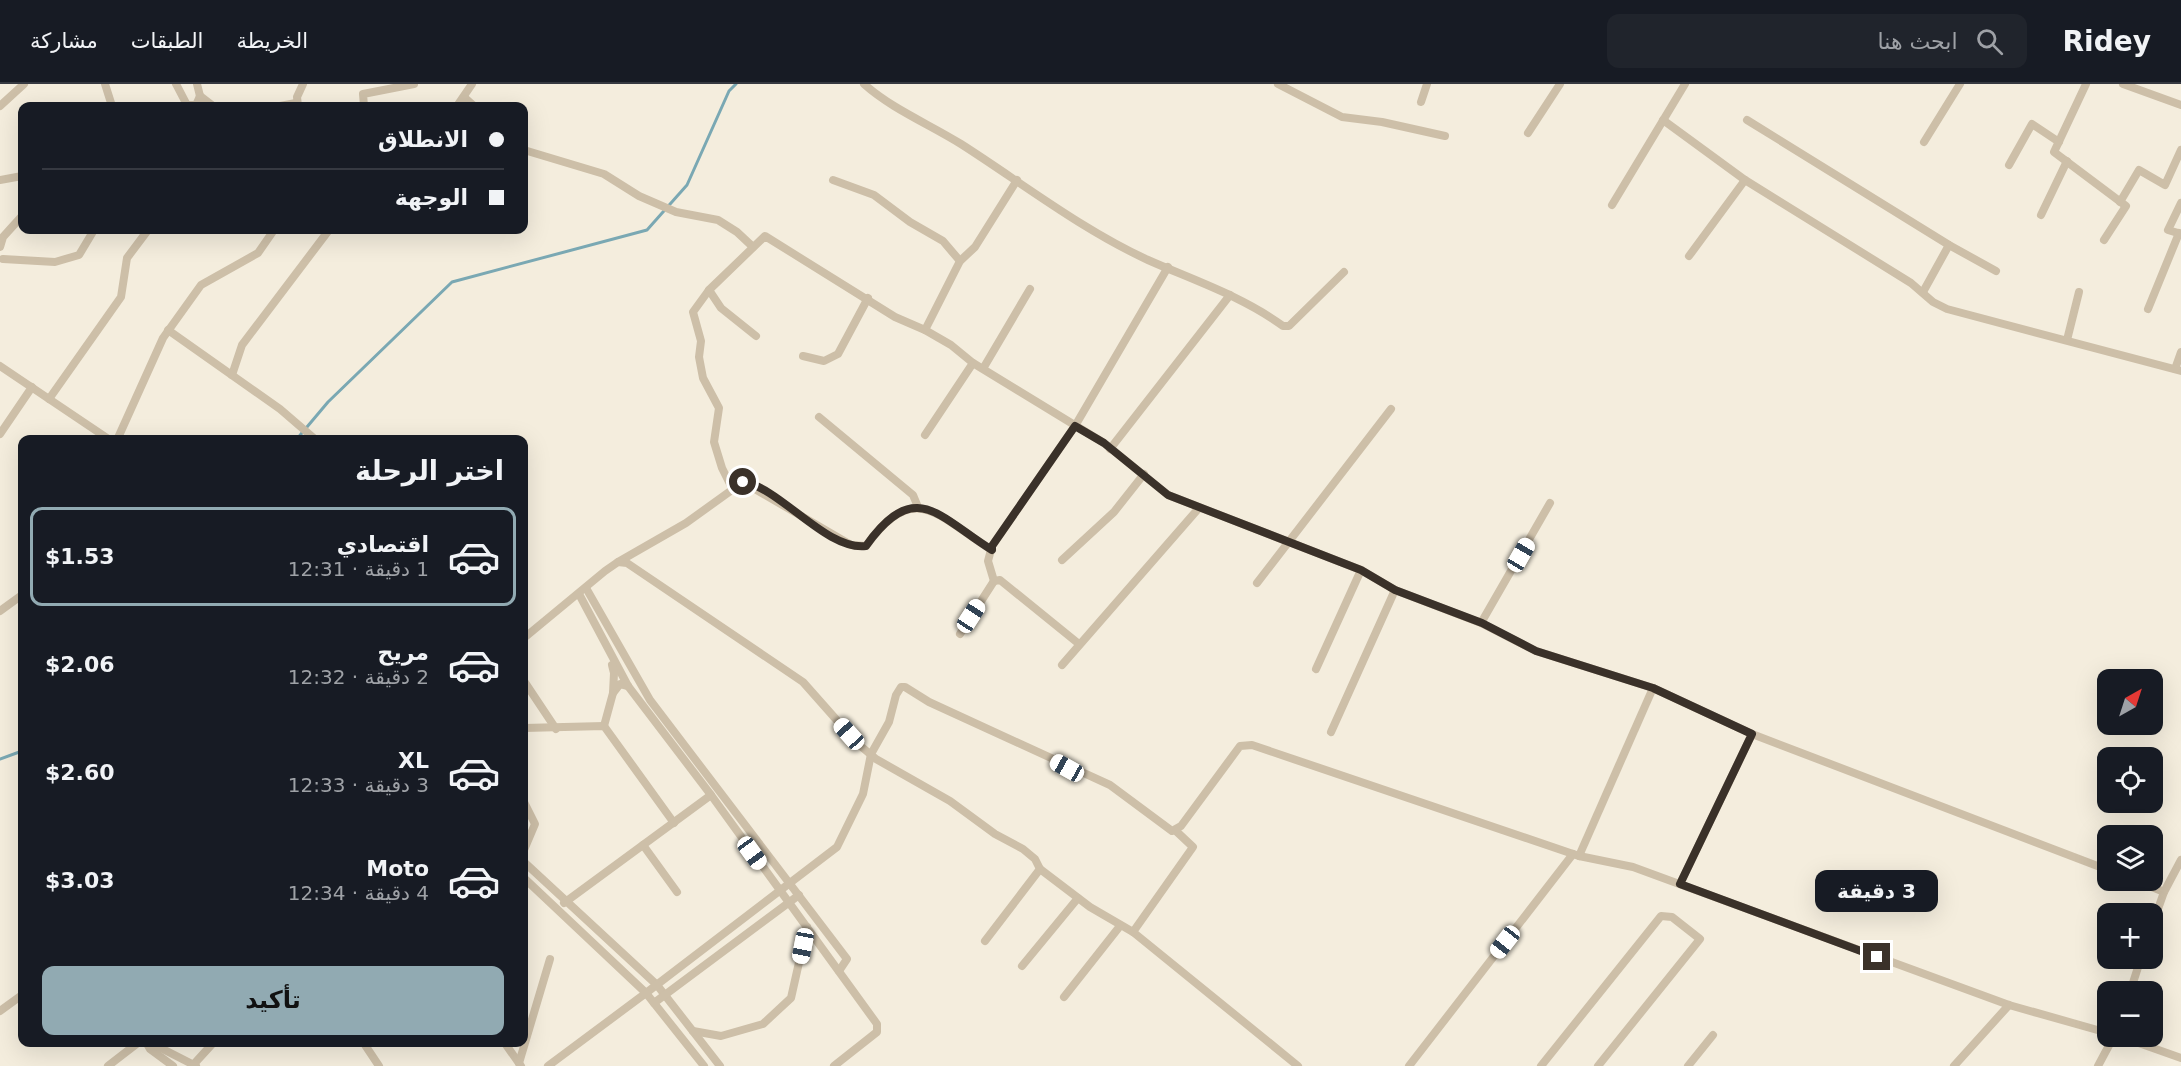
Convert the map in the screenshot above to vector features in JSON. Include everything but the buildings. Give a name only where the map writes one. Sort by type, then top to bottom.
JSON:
[{"type":"street","points":[[0,106],[24,84]]},
{"type":"street","points":[[105,84],[109,102]]},
{"type":"street","points":[[176,84],[186,102]]},
{"type":"street","points":[[197,84],[200,96],[197,102]]},
{"type":"street","points":[[298,102],[303,84]]},
{"type":"street","points":[[364,102],[363,94],[414,84]]},
{"type":"street","points":[[461,102],[472,84]]},
{"type":"street","points":[[864,84],[897,108],[944,134],[1074,219],[1148,260],[1244,300],[1283,326],[1289,326],[1344,272]]},
{"type":"street","points":[[1278,84],[1341,117],[1382,122],[1445,136]]},
{"type":"street","points":[[1421,102],[1428,84]]},
{"type":"street","points":[[1528,133],[1560,84]]},
{"type":"street","points":[[1612,206],[1685,84]]},
{"type":"street","points":[[1924,142],[1960,84]]},
{"type":"street","points":[[2086,84],[2054,152],[2126,206],[2104,240]]},
{"type":"street","points":[[2123,84],[2152,88],[2181,105]]},
{"type":"street","points":[[200,96],[208,102]]},
{"type":"street","points":[[465,98],[470,102]]},
{"type":"street","points":[[1663,120],[1745,180],[1947,309],[2178,370],[2181,352]]},
{"type":"street","points":[[1747,120],[1949,245],[1996,271]]},
{"type":"street","points":[[2009,165],[2032,124],[2059,142]]},
{"type":"street","points":[[2120,201],[2139,170],[2164,186],[2181,150]]},
{"type":"street","points":[[528,151],[604,174],[639,196],[676,212],[718,220],[737,232],[753,248]]},
{"type":"street","points":[[2041,215],[2067,161]]},
{"type":"street","points":[[0,180],[18,177]]},
{"type":"street","points":[[833,180],[874,195],[910,222],[943,241],[960,261]]},
{"type":"street","points":[[925,330],[960,261],[975,247],[1017,180]]},
{"type":"street","points":[[1689,256],[1745,180]]},
{"type":"street","points":[[2148,309],[2180,234],[2169,230],[2181,203]]},
{"type":"street","points":[[0,248],[3,237],[18,220]]},
{"type":"street","points":[[1,260],[55,262],[79,255],[92,234]]},
{"type":"street","points":[[49,399],[121,297],[127,258],[145,234]]},
{"type":"street","points":[[119,435],[168,330],[201,285],[258,253],[271,234]]},
{"type":"street","points":[[232,375],[242,345],[326,234]]},
{"type":"street","points":[[732,488],[722,468],[714,442],[719,408],[703,378],[699,357],[701,341],[693,312],[709,290],[765,236],[868,298],[895,318],[925,330],[973,363],[984,367],[1110,449],[1168,495],[1198,509],[1361,570],[1395,590],[1482,623],[1536,651],[1653,688],[1752,734],[2097,866]]},
{"type":"street","points":[[1923,292],[1949,245]]},
{"type":"street","points":[[994,581],[988,561],[992,546],[1075,426],[1168,267]]},
{"type":"street","points":[[984,367],[1030,289]]},
{"type":"street","points":[[709,290],[721,308],[756,336]]},
{"type":"street","points":[[2067,340],[2079,291]]},
{"type":"street","points":[[1110,449],[1230,295]]},
{"type":"street","points":[[803,356],[824,361],[838,354],[868,298]]},
{"type":"street","points":[[168,330],[280,409],[310,435]]},
{"type":"street","points":[[925,435],[973,363]]},
{"type":"street","points":[[0,366],[103,435]]},
{"type":"street","points":[[0,434],[32,387]]},
{"type":"street","points":[[1257,583],[1391,409]]},
{"type":"street","points":[[819,417],[913,495],[918,507]]},
{"type":"street","points":[[1062,560],[1114,512],[1144,474]]},
{"type":"street","points":[[528,635],[618,562],[686,523],[732,488],[747,482],[828,533],[859,547],[866,546],[882,525],[909,508],[918,507],[947,517],[992,550]]},
{"type":"street","points":[[1482,623],[1550,503]]},
{"type":"street","points":[[1062,664],[1198,509]]},
{"type":"street","points":[[618,562],[627,563],[803,682],[871,754],[1023,849],[1035,859],[1040,869],[1078,898],[1133,932],[1298,1066]]},
{"type":"street","points":[[1316,669],[1361,570]]},
{"type":"street","points":[[960,634],[994,581],[1000,580],[1079,644]]},
{"type":"street","points":[[1331,732],[1395,590]]},
{"type":"street","points":[[583,591],[605,644],[614,673],[613,693],[604,726]]},
{"type":"street","points":[[583,591],[650,700],[847,959],[839,970]]},
{"type":"street","points":[[0,611],[18,598]]},
{"type":"street","points":[[605,644],[628,686],[711,795],[877,1024],[877,1032],[834,1066]]},
{"type":"street","points":[[613,693],[620,684],[628,686]]},
{"type":"street","points":[[528,687],[556,729]]},
{"type":"street","points":[[548,1066],[837,847],[863,794],[871,754],[889,722],[896,695],[901,687],[905,687],[928,702],[1110,785],[1172,831],[1176,831],[1193,847],[1133,932]]},
{"type":"street","points":[[1409,1066],[1576,855],[1653,688]]},
{"type":"street","points":[[528,728],[604,726]]},
{"type":"street","points":[[604,726],[674,823]]},
{"type":"street","points":[[1680,884],[1752,734]]},
{"type":"street","points":[[1176,831],[1244,744],[1576,855],[1633,867],[2009,1005],[2097,1030]]},
{"type":"street","points":[[557,907],[711,795]]},
{"type":"street","points":[[528,810],[535,824],[528,841]]},
{"type":"street","points":[[643,845],[676,892]]},
{"type":"street","points":[[2160,903],[2181,860]]},
{"type":"street","points":[[528,866],[657,985],[720,1066]]},
{"type":"street","points":[[985,941],[1040,869]]},
{"type":"street","points":[[528,882],[646,993],[704,1066]]},
{"type":"street","points":[[654,1003],[799,895]]},
{"type":"street","points":[[1022,966],[1078,898]]},
{"type":"street","points":[[1541,1066],[1661,916],[1672,917],[1700,939],[1598,1066]]},
{"type":"street","points":[[1064,996],[1120,926]]},
{"type":"street","points":[[693,1031],[721,1036],[764,1024],[794,993],[807,927]]},
{"type":"street","points":[[528,1028],[550,958]]},
{"type":"street","points":[[0,1011],[18,998]]},
{"type":"street","points":[[1954,1066],[2009,1005]]},
{"type":"street","points":[[1688,1066],[1713,1035]]},
{"type":"street","points":[[108,1066],[133,1047]]},
{"type":"street","points":[[149,1047],[174,1066],[182,1057]]},
{"type":"street","points":[[159,1047],[195,1065],[210,1047]]},
{"type":"street","points":[[366,1047],[379,1066]]},
{"type":"street","points":[[507,1047],[517,1063]]},
{"type":"street","points":[[517,1063],[522,1047]]},
{"type":"street","points":[[2098,1066],[2108,1047]]},
{"type":"street","points":[[2150,1047],[2181,1058]]},
{"type":"waterway","points":[[300,435],[328,402],[452,282],[647,230],[687,185],[729,91],[736,84]]},
{"type":"waterway","points":[[0,759],[18,752]]},
{"type":"route","points":[[743,482],[756,487],[851,545],[866,546],[882,525],[909,508],[918,507],[947,517],[992,550],[992,546],[1075,426],[1104,443],[1168,495],[1198,509],[1361,570],[1395,590],[1482,623],[1536,651],[1653,688],[1752,734],[1680,884],[1877,957]]}]
